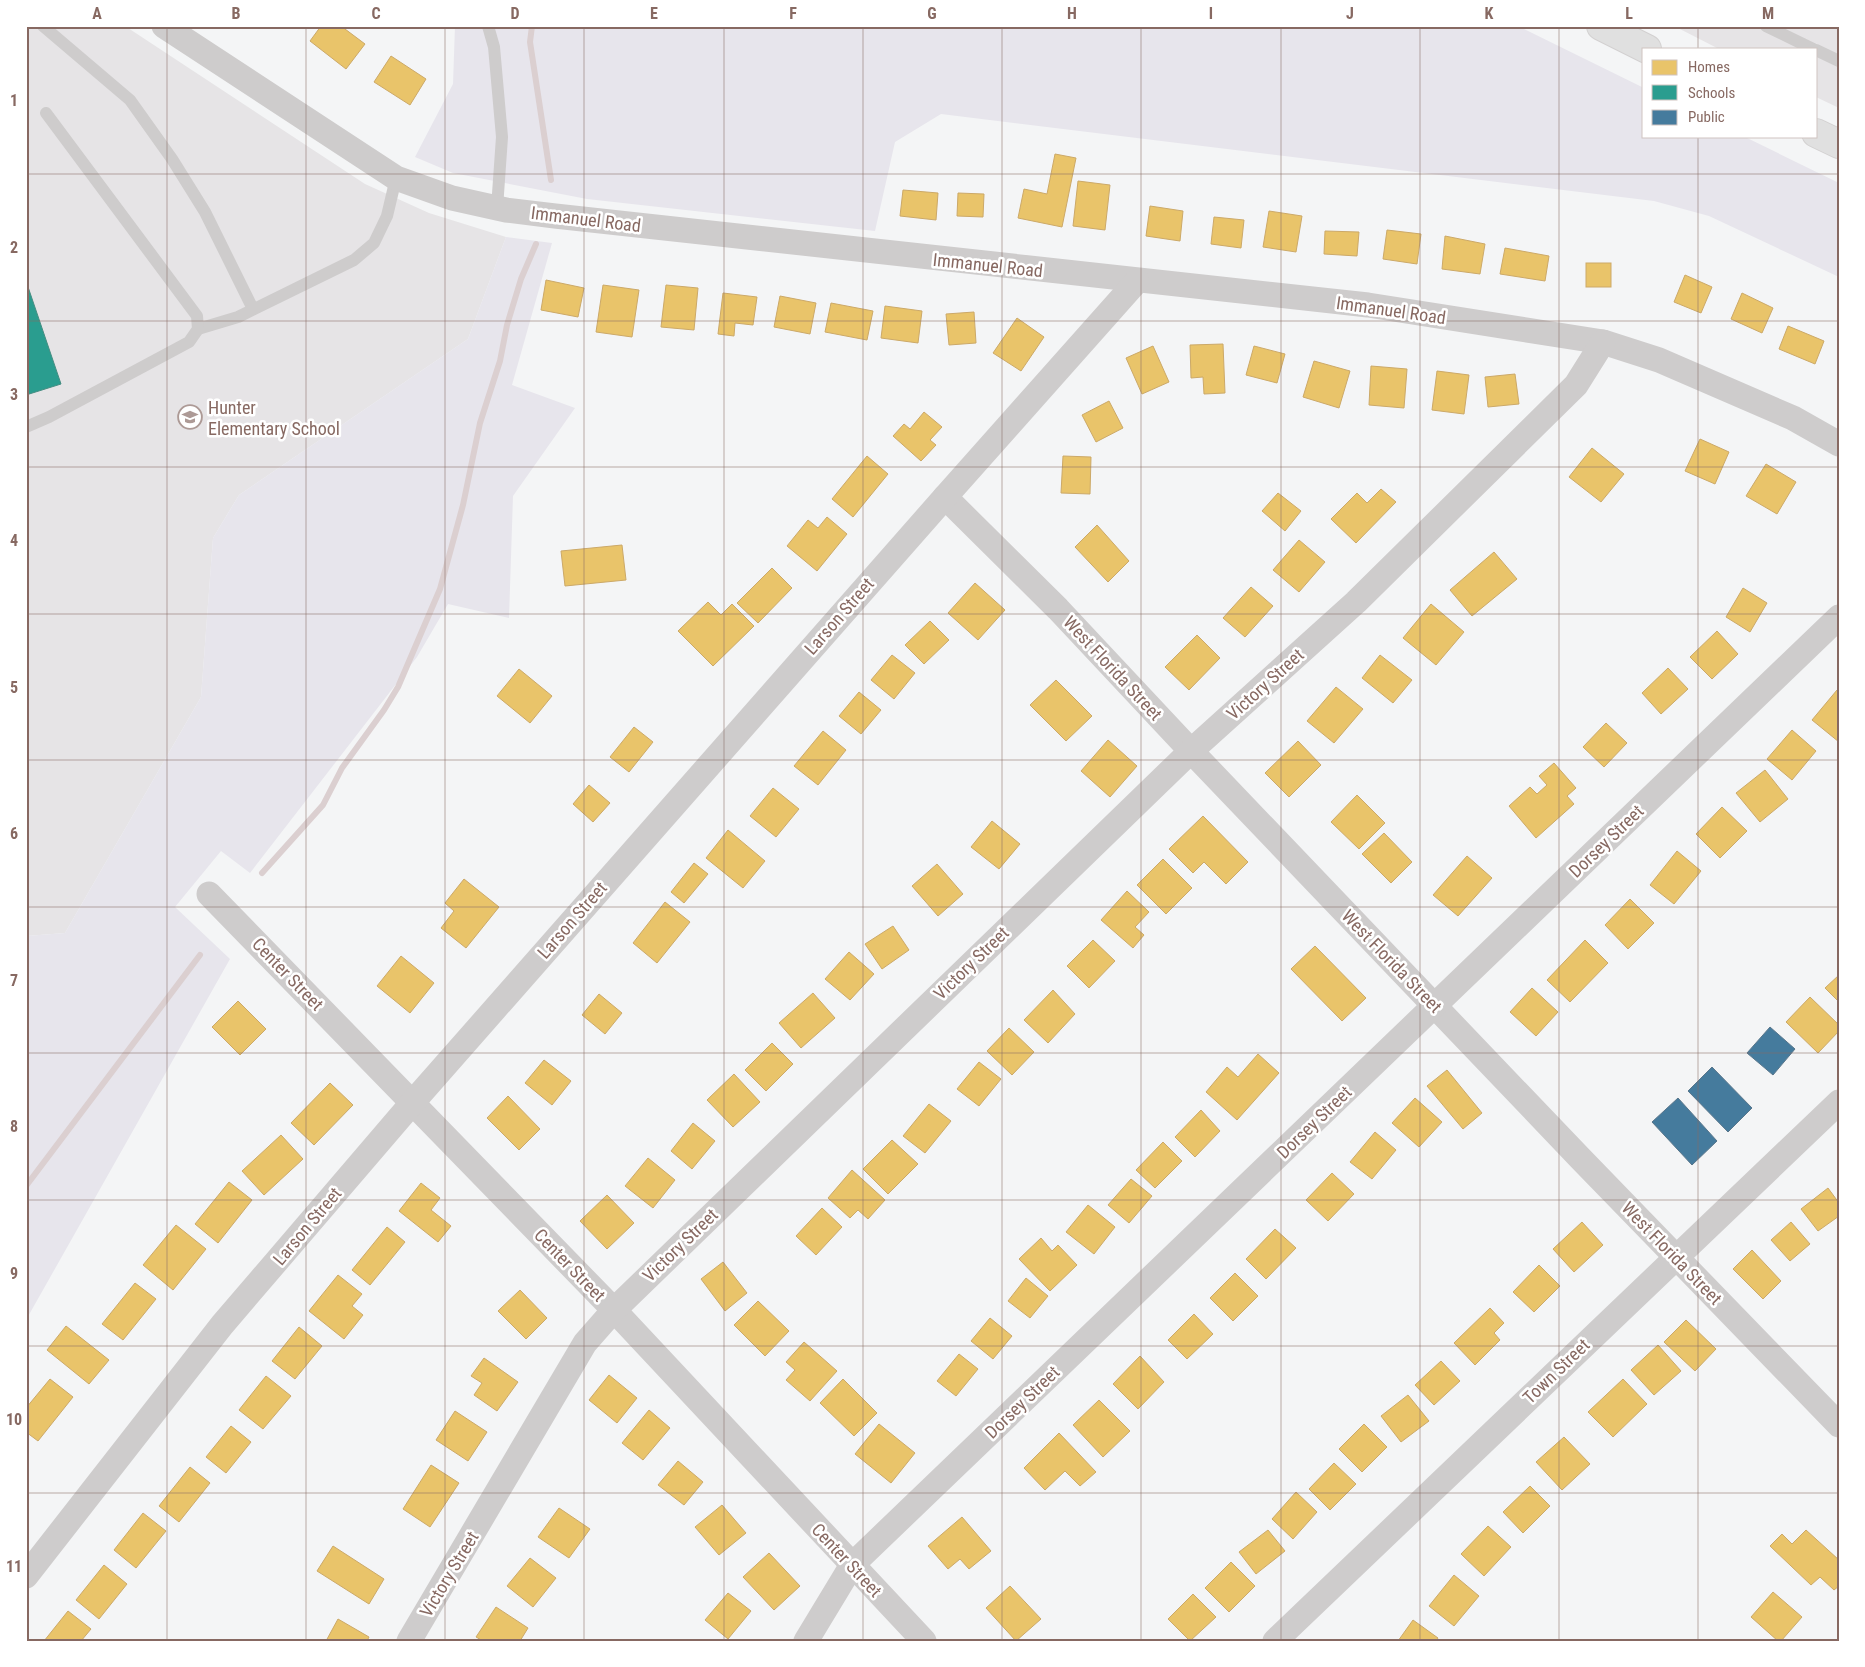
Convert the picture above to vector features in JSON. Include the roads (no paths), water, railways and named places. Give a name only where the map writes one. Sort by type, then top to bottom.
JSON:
[{"type":"main road","points":[[1601,26],[1645,48]]},
{"type":"main road","points":[[1818,134],[1839,144]]},
{"type":"street","name":"Immanuel Road","points":[[164,26],[396,178],[452,198],[497,208],[555,216],[1368,306],[1603,342],[1668,364],[1793,418],[1839,444]]},
{"type":"street","name":"Larson Street","points":[[26,1576],[222,1326],[412,1102],[1138,281]]},
{"type":"street","name":"Victory Street","points":[[409,1641],[584,1343],[614,1310],[1191,751],[1356,602],[1576,385],[1603,342]]},
{"type":"street","name":"West Florida Street","points":[[945,497],[1058,609],[1586,1165],[1839,1425]]},
{"type":"street","name":"Dorsey Street","points":[[806,1641],[852,1565],[1839,617]]},
{"type":"street","name":"Center Street","points":[[210,894],[614,1310],[924,1641]]},
{"type":"street","name":"Town Street","points":[[1275,1641],[1839,1102]]},
{"type":"lane","points":[[43,26],[130,100],[172,159],[205,212],[254,310]]},
{"type":"lane","points":[[488,26],[494,48],[502,137],[497,208]]},
{"type":"lane","points":[[1766,26],[1813,48]]},
{"type":"lane","points":[[1818,50],[1839,61]]},
{"type":"lane","points":[[46,113],[197,316],[198,329]]},
{"type":"lane","points":[[26,427],[49,417],[189,342],[198,329],[254,310],[354,260],[374,243],[387,216],[396,178]]},
{"type":"waterway","points":[[532,26],[530,42],[551,180]]},
{"type":"waterway","points":[[262,873],[323,805],[342,768],[384,710],[398,687],[440,589],[463,505],[480,423],[500,361],[507,325],[521,279],[536,244]]},
{"type":"waterway","points":[[26,1186],[200,955]]},
{"type":"place","name":"Hunter Elementary School","points":[[190,417]]}]
